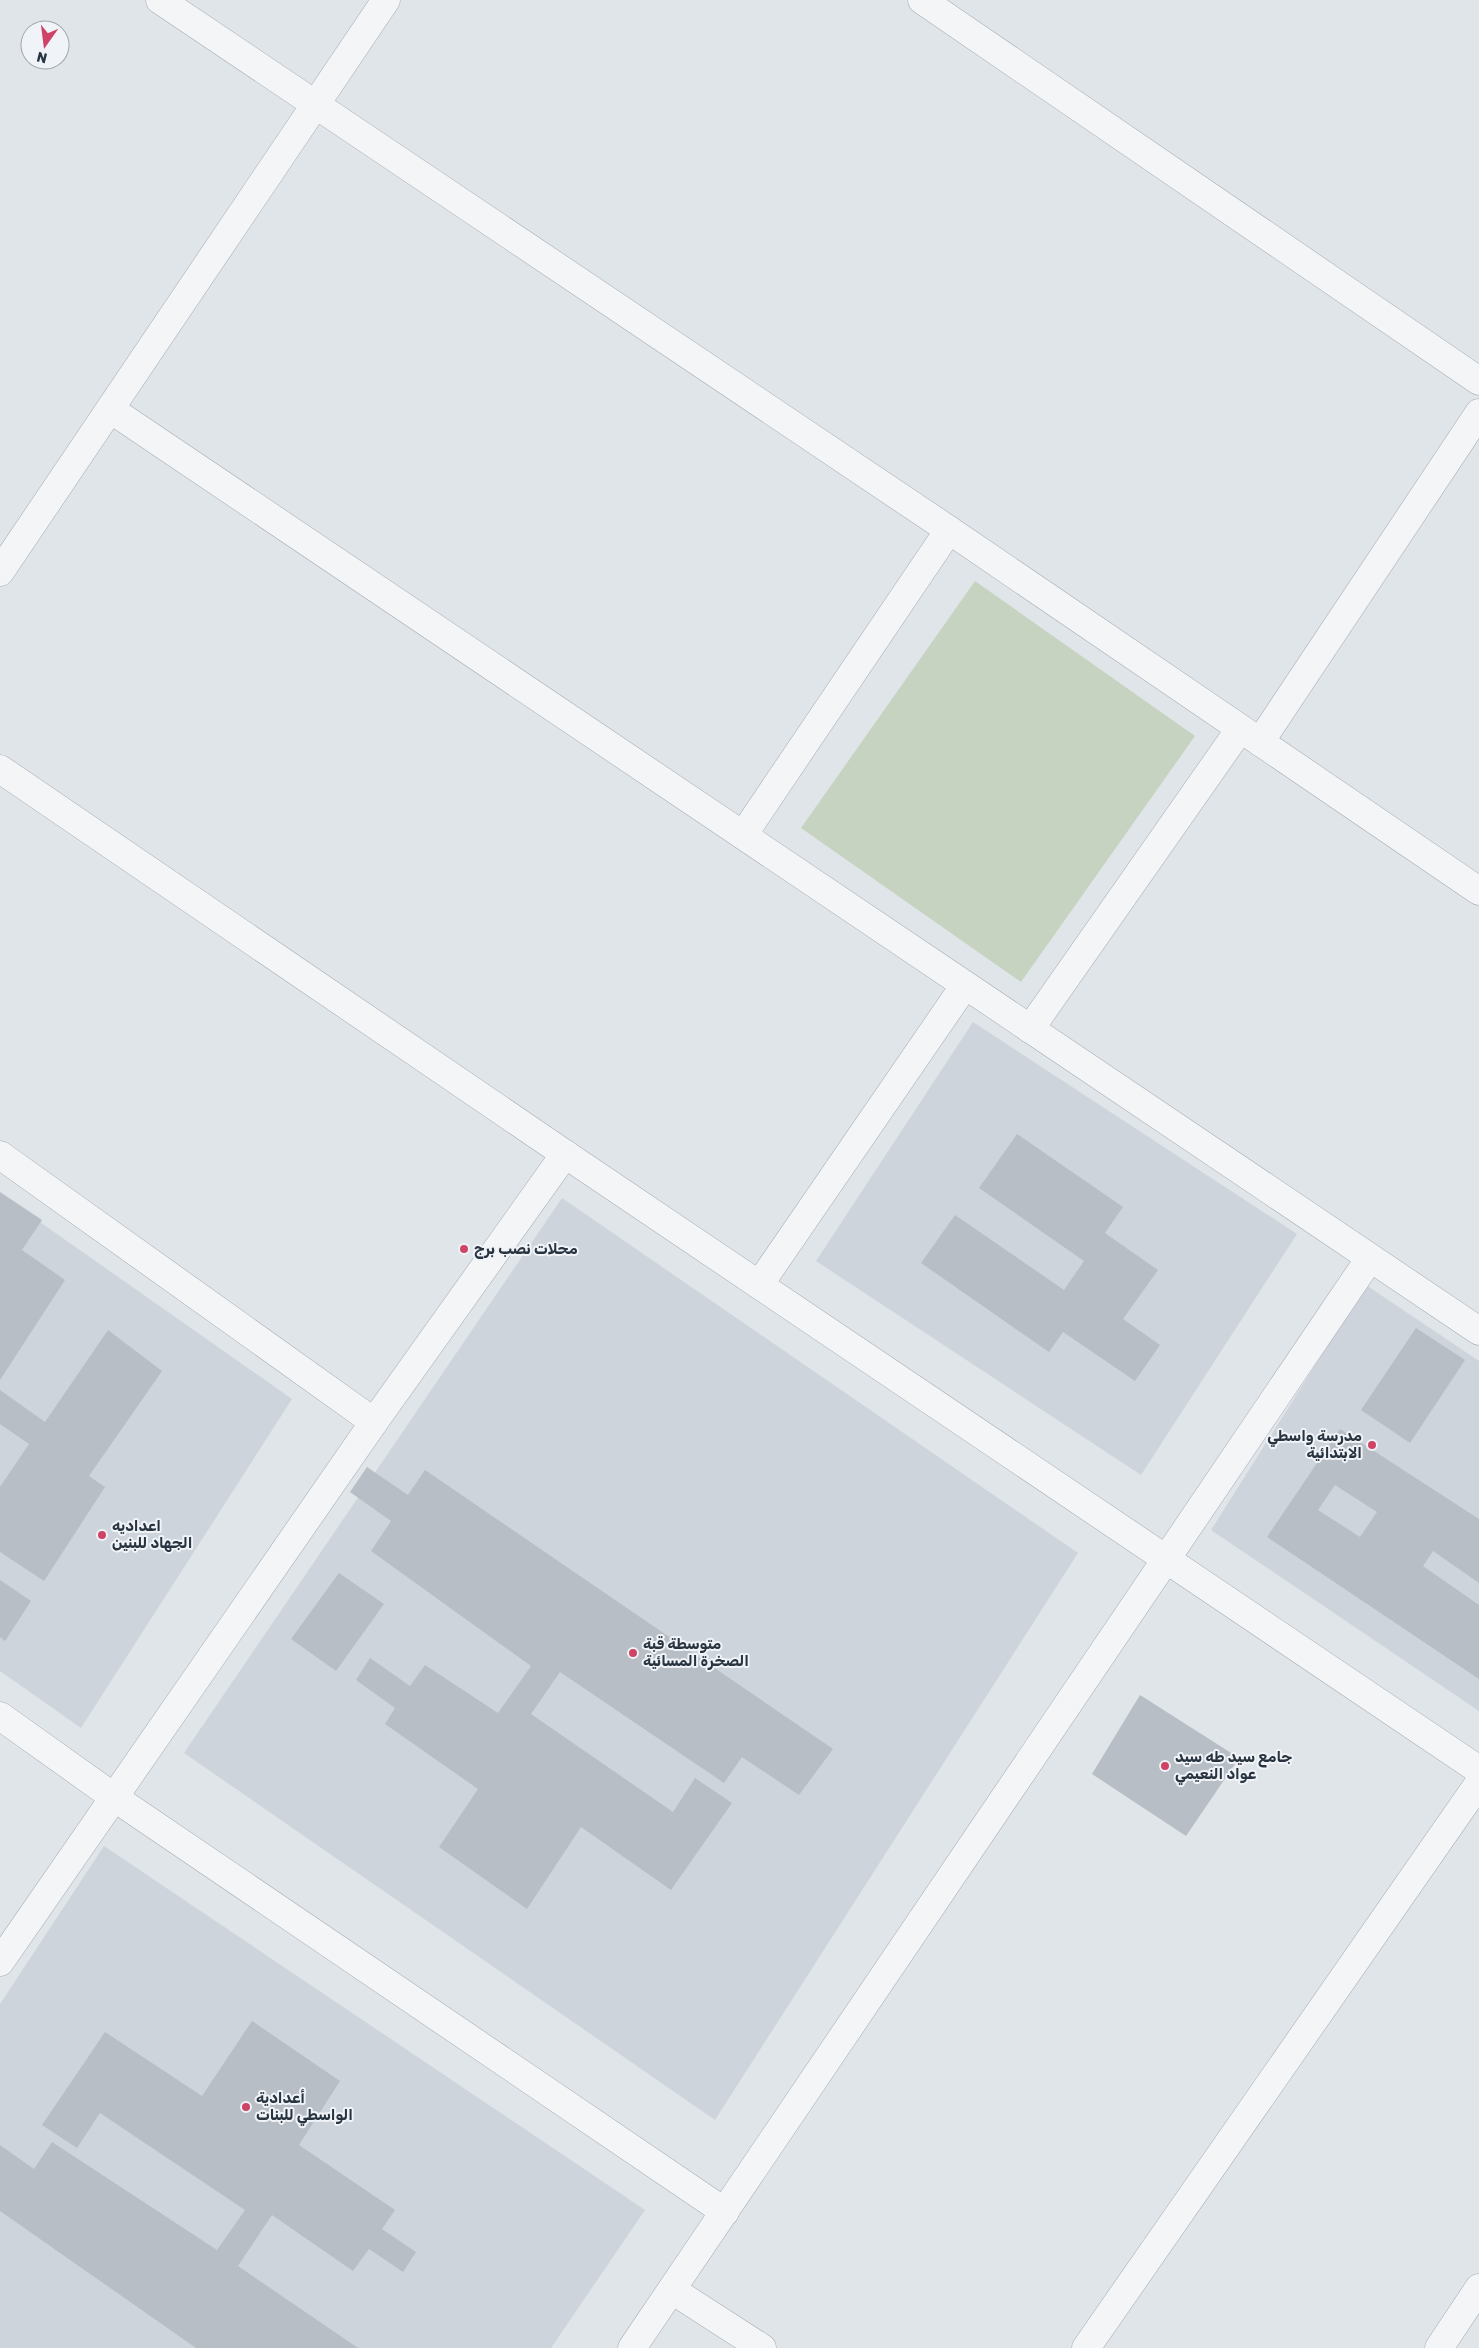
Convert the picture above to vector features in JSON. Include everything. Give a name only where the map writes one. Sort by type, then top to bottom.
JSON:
[{"type":"street","points":[[160,0],[949,530],[1479,890]]},
{"type":"street","points":[[0,572],[386,0]]},
{"type":"street","points":[[922,0],[1479,381]]},
{"type":"street","points":[[110,409],[1479,1331]]},
{"type":"street","points":[[1030,1029],[1250,735],[1479,413]]},
{"type":"street","points":[[743,835],[949,530]]},
{"type":"street","points":[[0,769],[565,1154],[1479,1770]]},
{"type":"street","points":[[759,1285],[965,985]]},
{"type":"street","points":[[0,1154],[374,1422]]},
{"type":"street","points":[[0,1962],[374,1422],[565,1154]]},
{"type":"street","points":[[632,2348],[1370,1258]]},
{"type":"street","points":[[0,1716],[115,1798],[724,2212]]},
{"type":"street","points":[[1086,2348],[1479,1783]]},
{"type":"street","points":[[1439,2348],[1479,2288]]},
{"type":"street","points":[[672,2290],[762,2348]]},
{"type":"shaded area","points":[[973,1022],[1297,1234],[1141,1475],[816,1261]]},
{"type":"shaded area","name":"اعداديه الجهاد للبنين","points":[[0,1194],[292,1399],[81,1728],[0,1671]]},
{"type":"shaded area","name":"متوسطة قبة الصخرة المسائية","points":[[562,1198],[1078,1553],[715,2120],[184,1753]]},
{"type":"shaded area","name":"مدرسة واسطي الابتدائية","points":[[1366,1285],[1479,1361],[1479,1711],[1211,1530]]},
{"type":"shaded area","name":"أعدادية الواسطي للبنات","points":[[104,1846],[645,2210],[551,2348],[0,2348],[0,2004]]},
{"type":"green space","points":[[975,581],[1195,736],[1021,982],[801,828]]},
{"type":"building","points":[[1017,1134],[1123,1207],[1105,1233],[1158,1270],[1123,1319],[1160,1345],[1135,1381],[1063,1332],[1049,1352],[921,1263],[955,1215],[1064,1290],[1084,1261],[979,1188]]},
{"type":"building","points":[[0,1192],[42,1220],[22,1250],[65,1280],[0,1380]]},
{"type":"building","points":[[1416,1328],[1465,1360],[1410,1443],[1361,1410]]},
{"type":"building","points":[[108,1330],[162,1371],[89,1476],[105,1487],[44,1581],[0,1552],[0,1487],[29,1444],[0,1424],[0,1390],[45,1422]]},
{"type":"building","points":[[1340,1429],[1479,1519],[1479,1583],[1433,1551],[1423,1566],[1479,1605],[1479,1679],[1267,1537]],"holes":[[[1335,1485],[1377,1512],[1360,1537],[1318,1510]]]},
{"type":"building","points":[[367,1467],[408,1495],[425,1470],[833,1749],[799,1795],[742,1757],[724,1783],[560,1672],[531,1714],[673,1812],[695,1778],[732,1803],[671,1890],[581,1827],[527,1909],[439,1847],[478,1789],[385,1724],[395,1708],[356,1680],[370,1658],[410,1686],[425,1665],[498,1713],[531,1666],[371,1551],[391,1521],[350,1492]]},
{"type":"building","points":[[339,1573],[384,1604],[336,1671],[291,1639]]},
{"type":"building","points":[[0,1580],[31,1601],[5,1641],[0,1637]]},
{"type":"building","name":"جامع سيد طه سيد عواد النعيمي","points":[[1140,1695],[1239,1758],[1186,1836],[1092,1774]]},
{"type":"building","points":[[252,2021],[340,2081],[299,2145],[395,2210],[382,2229],[416,2252],[403,2272],[369,2249],[353,2271],[272,2215],[238,2266],[358,2348],[196,2348],[0,2211],[0,2145],[34,2169],[52,2142],[217,2250],[245,2210],[100,2113],[77,2148],[42,2125],[105,2032],[202,2096]]},
{"type":"place","name":"محلات نصب برج","points":[[464,1249]]},
{"type":"place","name":"مدرسة واسطي الابتدائية","points":[[1372,1445]]},
{"type":"place","name":"اعداديه الجهاد للبنين","points":[[102,1535]]},
{"type":"place","name":"متوسطة قبة الصخرة المسائية","points":[[633,1653]]},
{"type":"place","name":"جامع سيد طه سيد عواد النعيمي","points":[[1165,1766]]},
{"type":"place","name":"أعدادية الواسطي للبنات","points":[[246,2107]]}]
